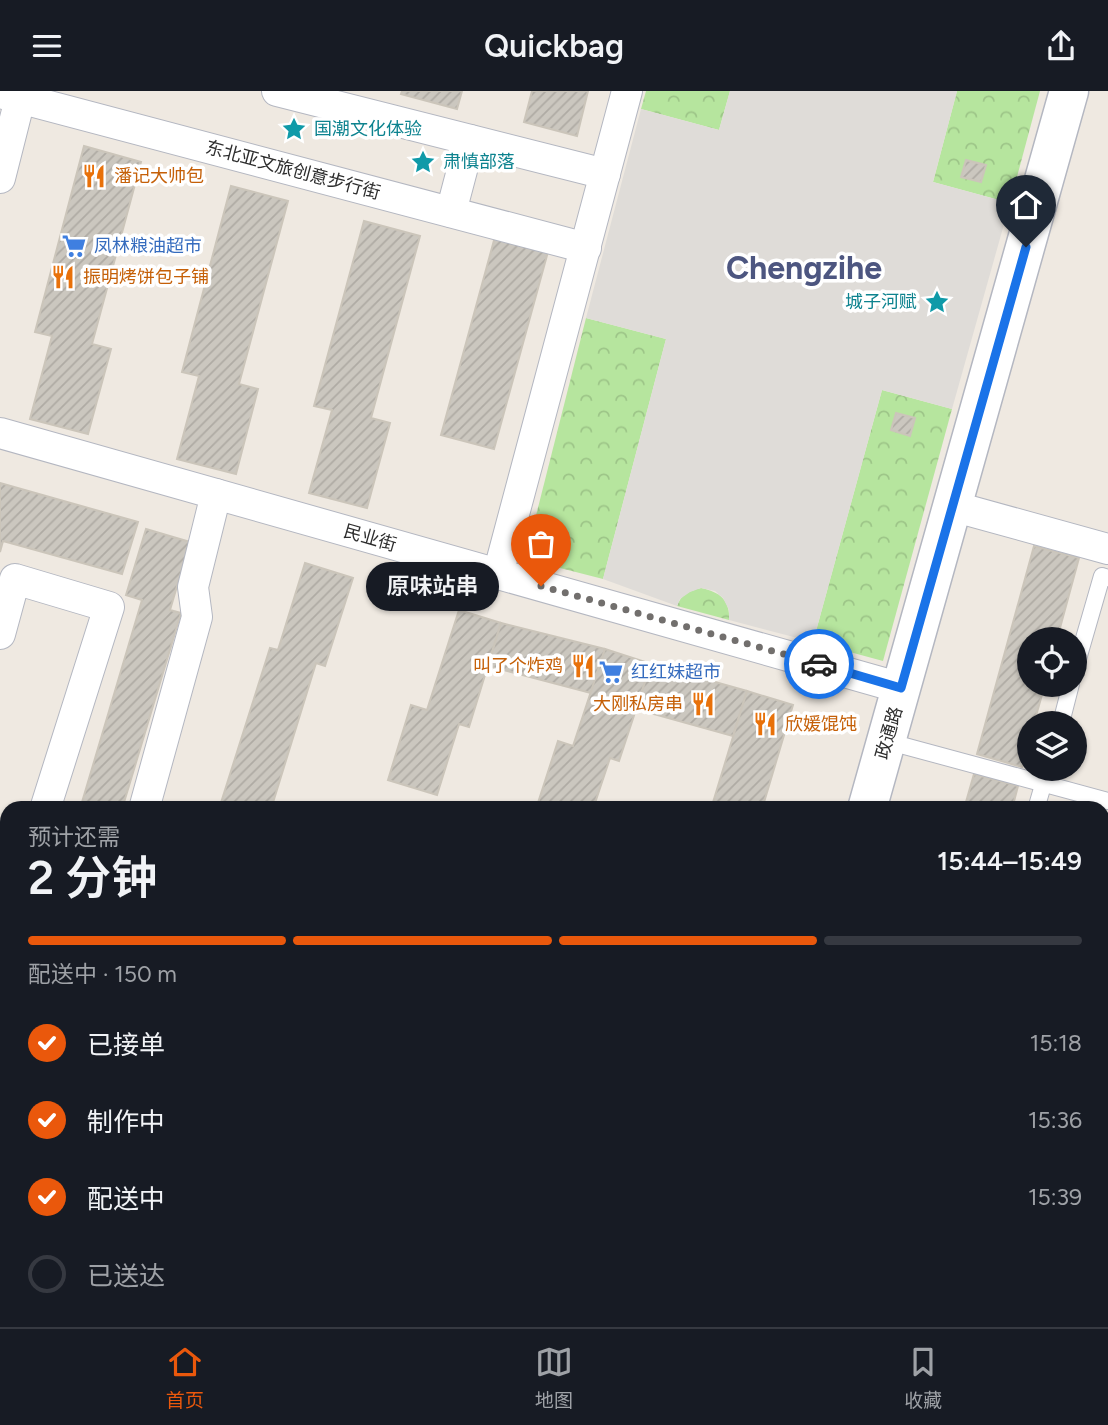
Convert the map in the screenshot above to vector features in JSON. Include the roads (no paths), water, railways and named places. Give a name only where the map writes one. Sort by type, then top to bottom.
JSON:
[{"type":"main road","name":"政通路","points":[[869,801],[1069,91]]},
{"type":"street","points":[[277,91],[605,174]]},
{"type":"street","points":[[498,574],[628,91]]},
{"type":"street","points":[[0,178],[14,94]]},
{"type":"street","name":"东北亚文旅创意步行街","points":[[14,94],[586,248]]},
{"type":"street","points":[[451,212],[470,140]]},
{"type":"street","name":"民业街","points":[[0,433],[901,688]]},
{"type":"street","points":[[146,801],[197,617],[193,587],[216,494]]},
{"type":"street","points":[[952,506],[1108,549]]},
{"type":"street","points":[[0,633],[15,579],[109,607],[47,801]]},
{"type":"lane","points":[[1087,628],[1102,576],[1108,578]]},
{"type":"lane","points":[[886,741],[1017,770]]},
{"type":"lane","points":[[1038,801],[1044,781]]},
{"type":"lane","points":[[1058,781],[1108,801]]},
{"type":"place","name":"国潮文化体验","points":[[294,129]]},
{"type":"place","name":"肃慎部落","points":[[423,162]]},
{"type":"place","name":"潘记大帅包","points":[[94,176]]},
{"type":"place","name":"凤林粮油超市","points":[[74,246]]},
{"type":"place","name":"振明烤饼包子铺","points":[[63,277]]},
{"type":"place","name":"城子河赋","points":[[937,302]]},
{"type":"place","name":"原味站串","points":[[541,586]]},
{"type":"place","name":"叫了个炸鸡","points":[[583,666]]},
{"type":"place","name":"红红妹超市","points":[[611,672]]},
{"type":"place","name":"大刚私房串","points":[[703,704]]},
{"type":"place","name":"欣媛馄饨","points":[[765,724]]},
{"type":"district","name":"Chengzihe","points":[[804,268]]}]
